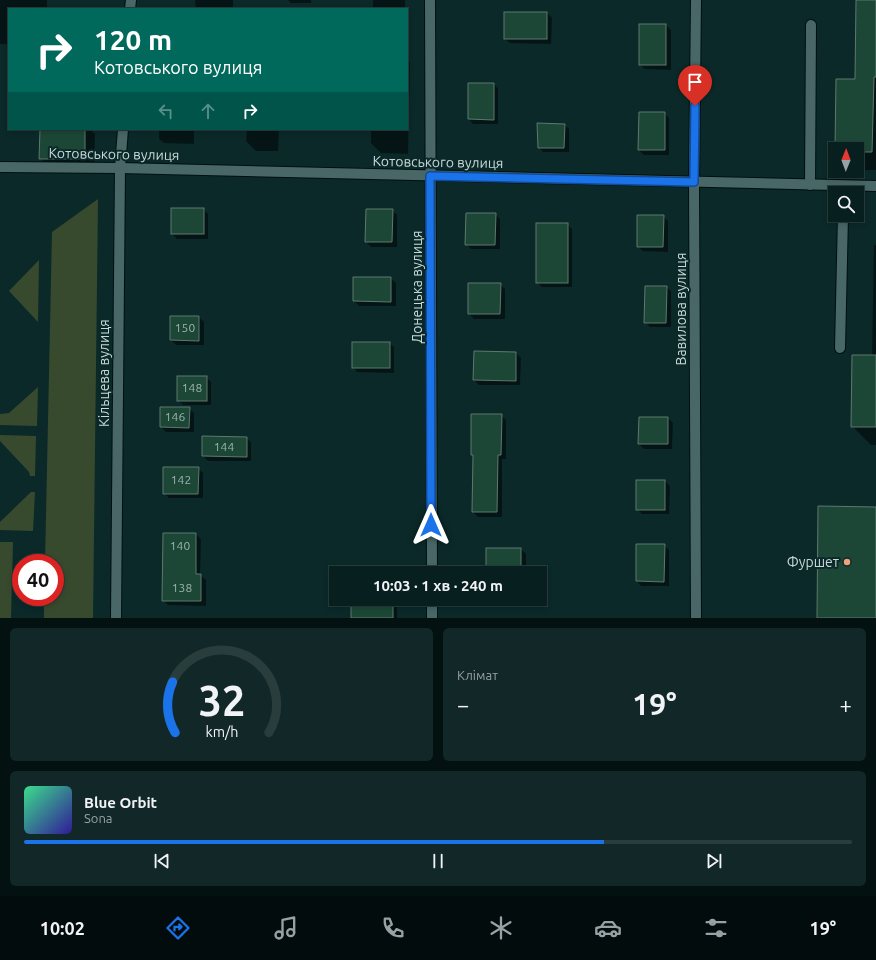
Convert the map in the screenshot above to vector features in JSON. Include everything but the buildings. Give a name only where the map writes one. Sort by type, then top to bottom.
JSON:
[{"type":"street","name":"Донецька вулиця","points":[[430,0],[432,566]]},
{"type":"street","name":"Вавилова вулиця","points":[[696,0],[694,182],[696,618]]},
{"type":"street","points":[[810,185],[811,25]]},
{"type":"street","name":"Кільцева вулиця","points":[[116,618],[120,168],[123,130]]},
{"type":"street","name":"Котовського вулиця","points":[[0,167],[120,168],[810,185],[828,187]]},
{"type":"street","name":"Котовського вулиця","points":[[864,187],[876,186]]},
{"type":"street","points":[[840,348],[843,222]]},
{"type":"street","points":[[432,606],[432,618]]},
{"type":"green space","points":[[98,199],[93,618],[44,618],[44,606],[64,606],[64,554],[45,554],[52,232]]},
{"type":"green space","points":[[39,260],[38,322],[9,291]]},
{"type":"green space","points":[[38,387],[37,426],[0,425],[0,414],[9,413]]},
{"type":"green space","points":[[0,435],[36,436],[35,476],[30,476],[29,472],[0,441]]},
{"type":"green space","points":[[31,492],[35,492],[33,531],[0,530],[0,522]]},
{"type":"green space","points":[[0,542],[13,542],[11,618],[0,618]]},
{"type":"place","name":"Фуршет","points":[[847,562]]},
{"type":"route","points":[[431,525],[430,176],[694,182],[695,106]]}]
